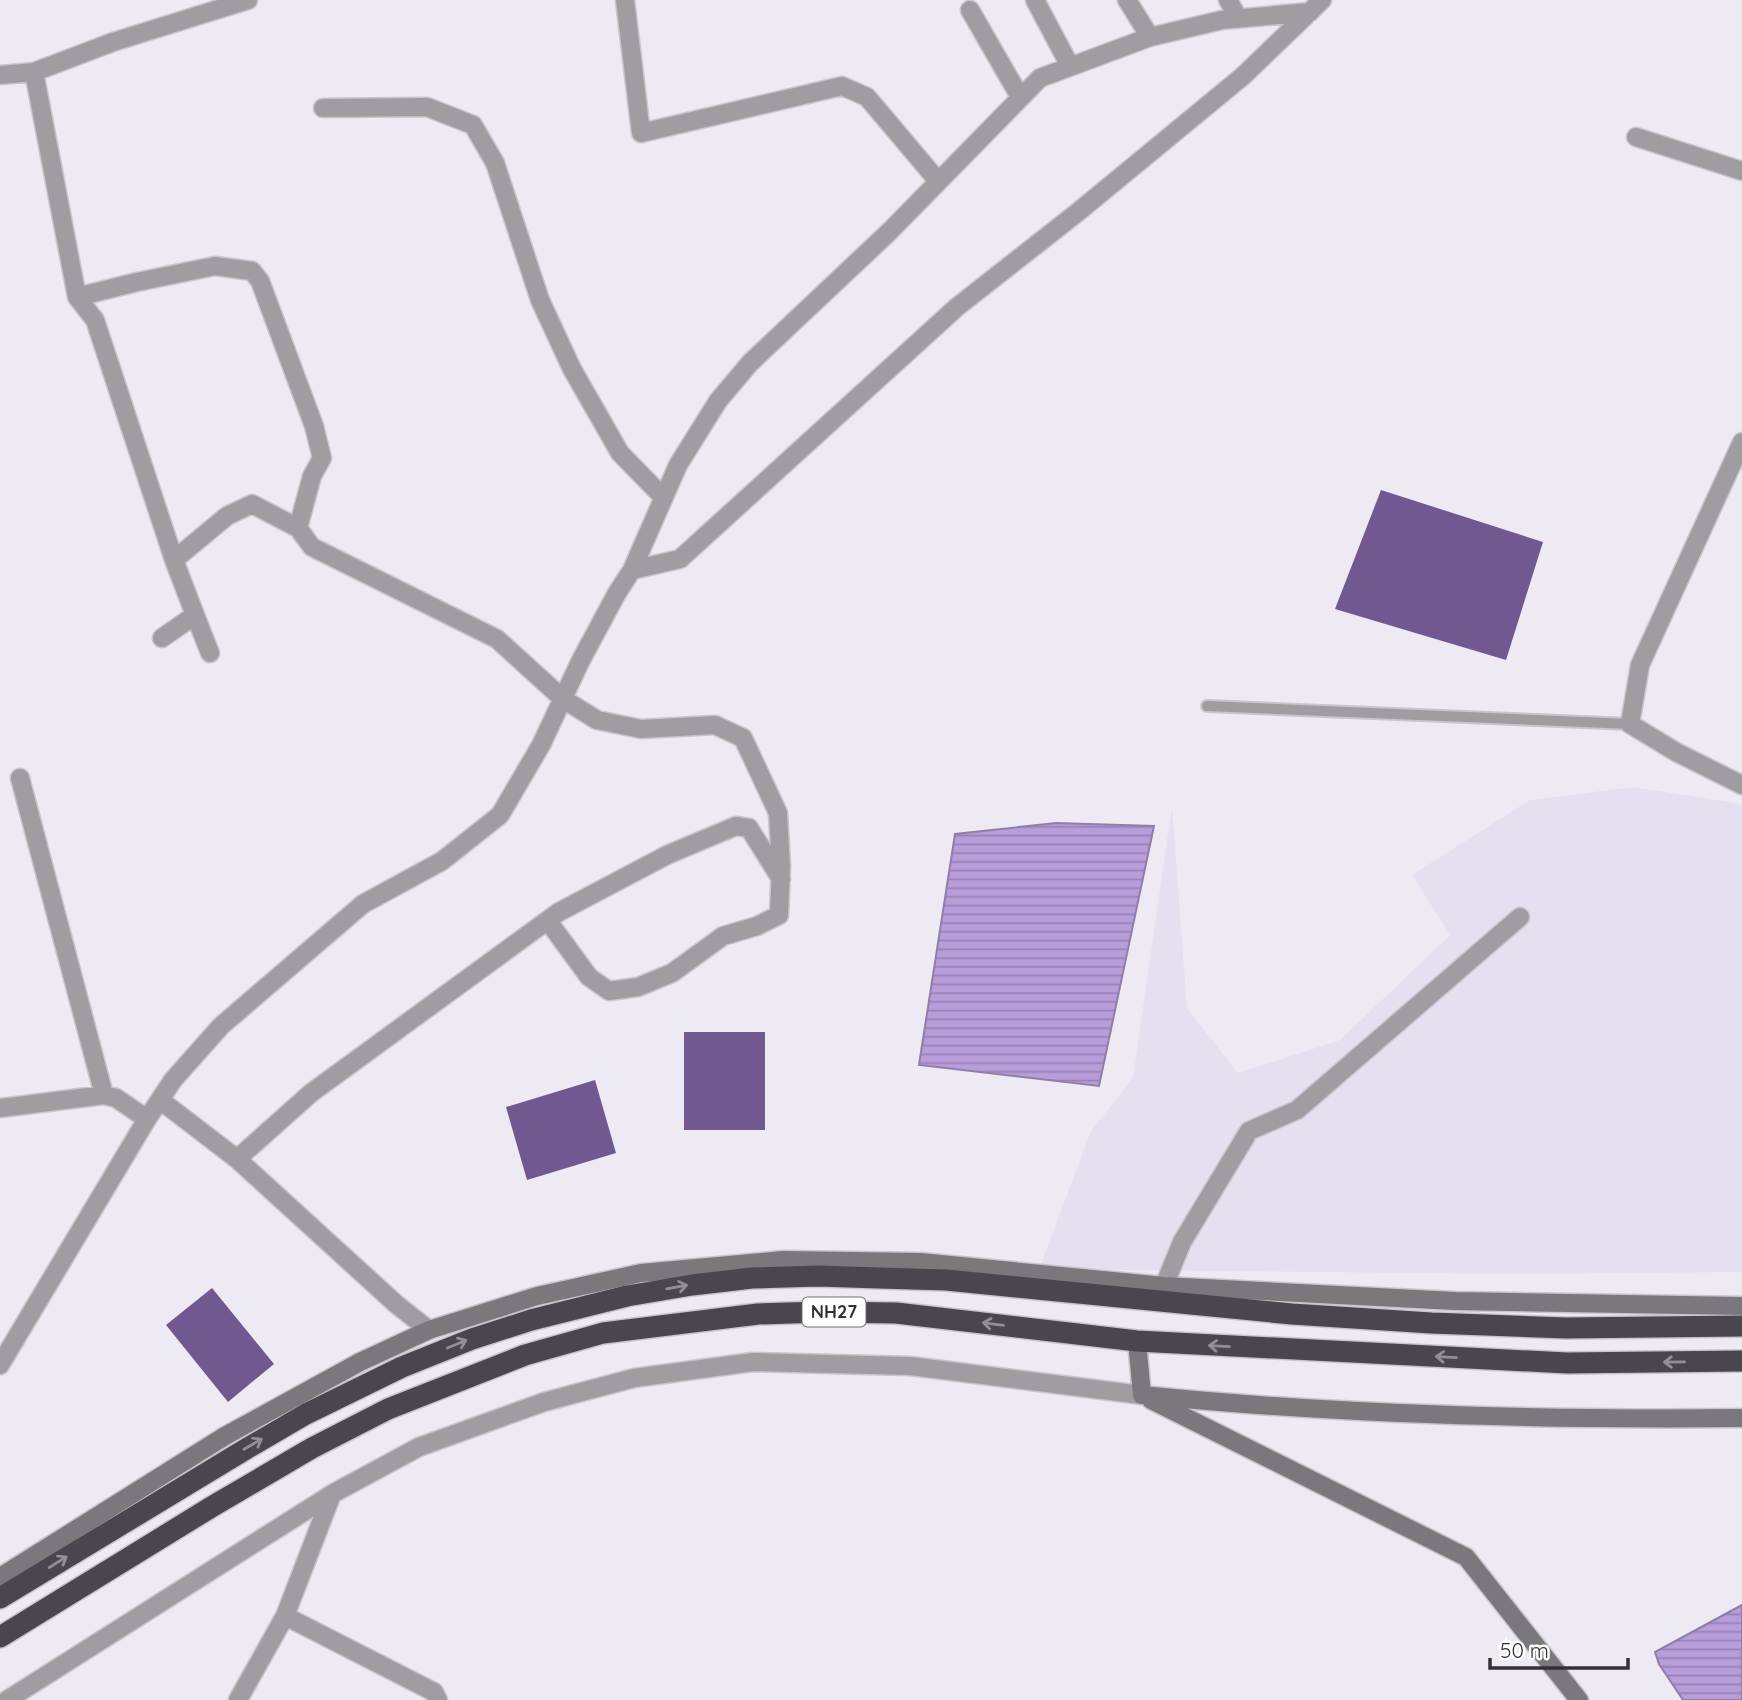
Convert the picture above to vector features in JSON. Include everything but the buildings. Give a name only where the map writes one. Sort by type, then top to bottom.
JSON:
[{"type":"highway","name":"NH27","points":[[0,1598],[246,1448],[306,1414],[402,1367],[472,1339],[531,1320],[627,1296],[692,1285],[752,1278],[867,1277],[946,1280],[1292,1314],[1431,1323],[1566,1328],[1742,1326]]},
{"type":"highway","name":"NH27","points":[[0,1637],[213,1506],[312,1448],[388,1409],[525,1355],[603,1333],[708,1319],[822,1311],[896,1313],[1137,1341],[1567,1363],[1742,1361]]},
{"type":"street","points":[[0,75],[34,72],[113,42],[248,0]]},
{"type":"street","points":[[625,0],[641,133],[842,86],[867,97],[938,181]]},
{"type":"street","points":[[1035,0],[1070,66]]},
{"type":"street","points":[[1127,0],[1150,37]]},
{"type":"street","points":[[1228,0],[1238,18]]},
{"type":"street","points":[[0,1365],[147,1119],[173,1080],[220,1026],[259,996],[363,904],[443,861],[500,815],[541,745],[617,593],[632,570],[678,465],[718,401],[750,363],[890,231],[1040,78],[1150,37],[1222,20],[1316,6]]},
{"type":"street","points":[[632,570],[680,559],[957,307],[1078,212],[1242,76],[1316,6]]},
{"type":"street","points":[[970,10],[1020,97]]},
{"type":"street","points":[[34,72],[77,297],[94,320],[174,560],[210,653]]},
{"type":"street","points":[[323,108],[428,107],[473,125],[495,163],[540,300],[572,369],[620,453],[663,497]]},
{"type":"street","points":[[1636,137],[1742,171]]},
{"type":"street","points":[[77,297],[215,266],[252,271],[260,281],[314,426],[322,458],[312,476],[298,528]]},
{"type":"street","points":[[1742,442],[1640,665],[1630,724],[1676,752],[1742,785]]},
{"type":"street","points":[[174,560],[227,516],[252,504],[298,528],[312,547],[497,639],[563,699],[597,720],[640,729],[715,725],[743,738],[778,813],[781,879],[779,915],[757,926],[723,936],[672,973],[638,987],[609,990],[589,977],[548,921]]},
{"type":"street","points":[[162,638],[195,615]]},
{"type":"street","points":[[20,778],[104,1095]]},
{"type":"street","points":[[237,1159],[311,1093],[559,912],[667,855],[736,826],[750,828],[781,879]]},
{"type":"street","points":[[1164,1286],[1182,1242],[1249,1131],[1297,1110],[1520,917]]},
{"type":"street","points":[[0,1108],[104,1095],[116,1098],[147,1119]]},
{"type":"street","points":[[160,1100],[237,1159],[396,1304],[429,1330]]},
{"type":"street","points":[[0,1577],[225,1436],[360,1362],[429,1330],[537,1296],[640,1273],[783,1260],[920,1262],[1164,1286],[1455,1301],[1742,1306]]},
{"type":"street","points":[[1137,1341],[1142,1395]]},
{"type":"street","points":[[7,1700],[332,1494],[419,1447],[544,1402],[634,1378],[753,1363],[910,1366],[1142,1395],[1290,1408],[1614,1419],[1742,1418]]},
{"type":"street","points":[[1142,1395],[1466,1557],[1579,1700]]},
{"type":"street","points":[[238,1700],[285,1616],[332,1494]]},
{"type":"street","points":[[285,1616],[434,1692],[438,1700]]},
{"type":"lane","points":[[1207,706],[1630,724]]},
{"type":"shaded area","points":[[1633,787],[1742,806],[1742,1272],[1510,1274],[1039,1269],[1091,1131],[1133,1078],[1172,806],[1187,1008],[1238,1073],[1340,1040],[1450,935],[1412,875],[1530,800]]},
{"type":"shaded area","points":[[1056,823],[1154,826],[1099,1086],[919,1065],[955,834]]},
{"type":"shaded area","points":[[1742,1605],[1742,1700],[1683,1700],[1659,1664],[1655,1652]]}]
